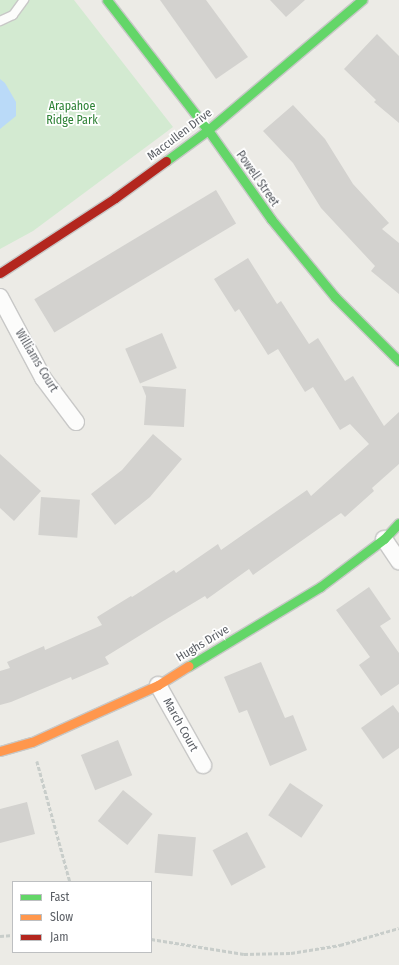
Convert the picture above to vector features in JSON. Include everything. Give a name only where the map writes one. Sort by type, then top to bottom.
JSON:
[{"type":"street","name":"Powell Street","points":[[107,0],[208,130],[270,219],[330,291],[399,361]]},
{"type":"street","name":"Maccullen Drive","points":[[0,273],[115,198],[208,130],[362,0]]},
{"type":"street","name":"Williams Court","points":[[0,297],[43,378],[76,422]]},
{"type":"street","name":"Hughs Drive","points":[[0,751],[32,742],[158,685],[320,587],[384,539],[399,523]]},
{"type":"street","points":[[384,539],[399,561]]},
{"type":"street","name":"March Court","points":[[158,685],[202,765]]},
{"type":"lane","points":[[0,20],[13,15],[24,0]]},
{"type":"path","points":[[32,742],[70,881]]},
{"type":"path","points":[[152,940],[244,954],[291,953],[340,945],[399,928]]},
{"type":"path","points":[[0,936],[12,935]]},
{"type":"green space","name":"Arapahoe Ridge Park","points":[[0,0],[74,0],[173,127],[33,231],[0,249]]},
{"type":"water","points":[[0,79],[5,83],[16,102],[16,116],[0,129]]},
{"type":"building","points":[[160,0],[206,0],[248,57],[216,79]]},
{"type":"building","points":[[270,0],[305,0],[286,17]]},
{"type":"building","points":[[377,34],[399,56],[399,123],[374,102],[376,100],[344,69]]},
{"type":"building","points":[[293,105],[325,139],[353,184],[389,223],[382,229],[399,243],[399,294],[371,271],[375,266],[321,208],[293,163],[263,131]]},
{"type":"building","points":[[216,190],[236,223],[54,333],[34,299]]},
{"type":"building","points":[[248,258],[277,304],[281,301],[309,344],[318,338],[345,381],[353,376],[384,426],[399,412],[399,464],[372,488],[374,491],[345,517],[341,513],[253,575],[249,569],[207,599],[205,596],[105,657],[109,664],[72,680],[71,677],[11,702],[0,705],[0,671],[10,668],[7,662],[44,646],[45,650],[102,625],[97,617],[131,596],[132,597],[174,570],[176,573],[218,544],[221,550],[307,490],[311,496],[369,444],[350,424],[340,430],[313,387],[305,392],[278,349],[268,355],[239,309],[235,312],[214,279]]},
{"type":"building","points":[[162,333],[177,368],[140,384],[125,349]]},
{"type":"building","points":[[142,386],[186,389],[184,427],[144,425],[146,396]]},
{"type":"building","points":[[153,434],[182,459],[150,497],[115,525],[91,494],[122,470]]},
{"type":"building","points":[[0,454],[41,491],[14,521],[0,508]]},
{"type":"building","points":[[41,497],[80,500],[77,538],[38,535]]},
{"type":"building","points":[[369,587],[391,619],[380,626],[399,653],[399,684],[381,696],[359,665],[370,657],[336,610]]},
{"type":"building","points":[[261,662],[285,718],[293,715],[307,750],[270,766],[247,710],[239,713],[224,677]]},
{"type":"building","points":[[393,705],[399,713],[399,748],[383,759],[361,728]]},
{"type":"building","points":[[118,740],[132,775],[95,790],[81,755]]},
{"type":"building","points":[[290,783],[323,805],[301,838],[268,815]]},
{"type":"building","points":[[123,790],[153,814],[127,845],[98,821]]},
{"type":"building","points":[[27,802],[35,834],[0,843],[0,809]]},
{"type":"building","points":[[247,832],[266,867],[231,886],[213,850]]},
{"type":"building","points":[[158,834],[196,837],[192,876],[155,873]]},
{"type":"traffic: fast","points":[[107,0],[208,130],[271,219],[335,297],[399,361]]},
{"type":"traffic: fast","points":[[166,161],[208,130],[362,0]]},
{"type":"traffic: fast","points":[[189,666],[320,587],[384,539],[399,523]]},
{"type":"traffic: slow","points":[[0,751],[32,742],[158,685],[189,666]]},
{"type":"traffic: jam","points":[[0,273],[115,198],[166,161]]}]
